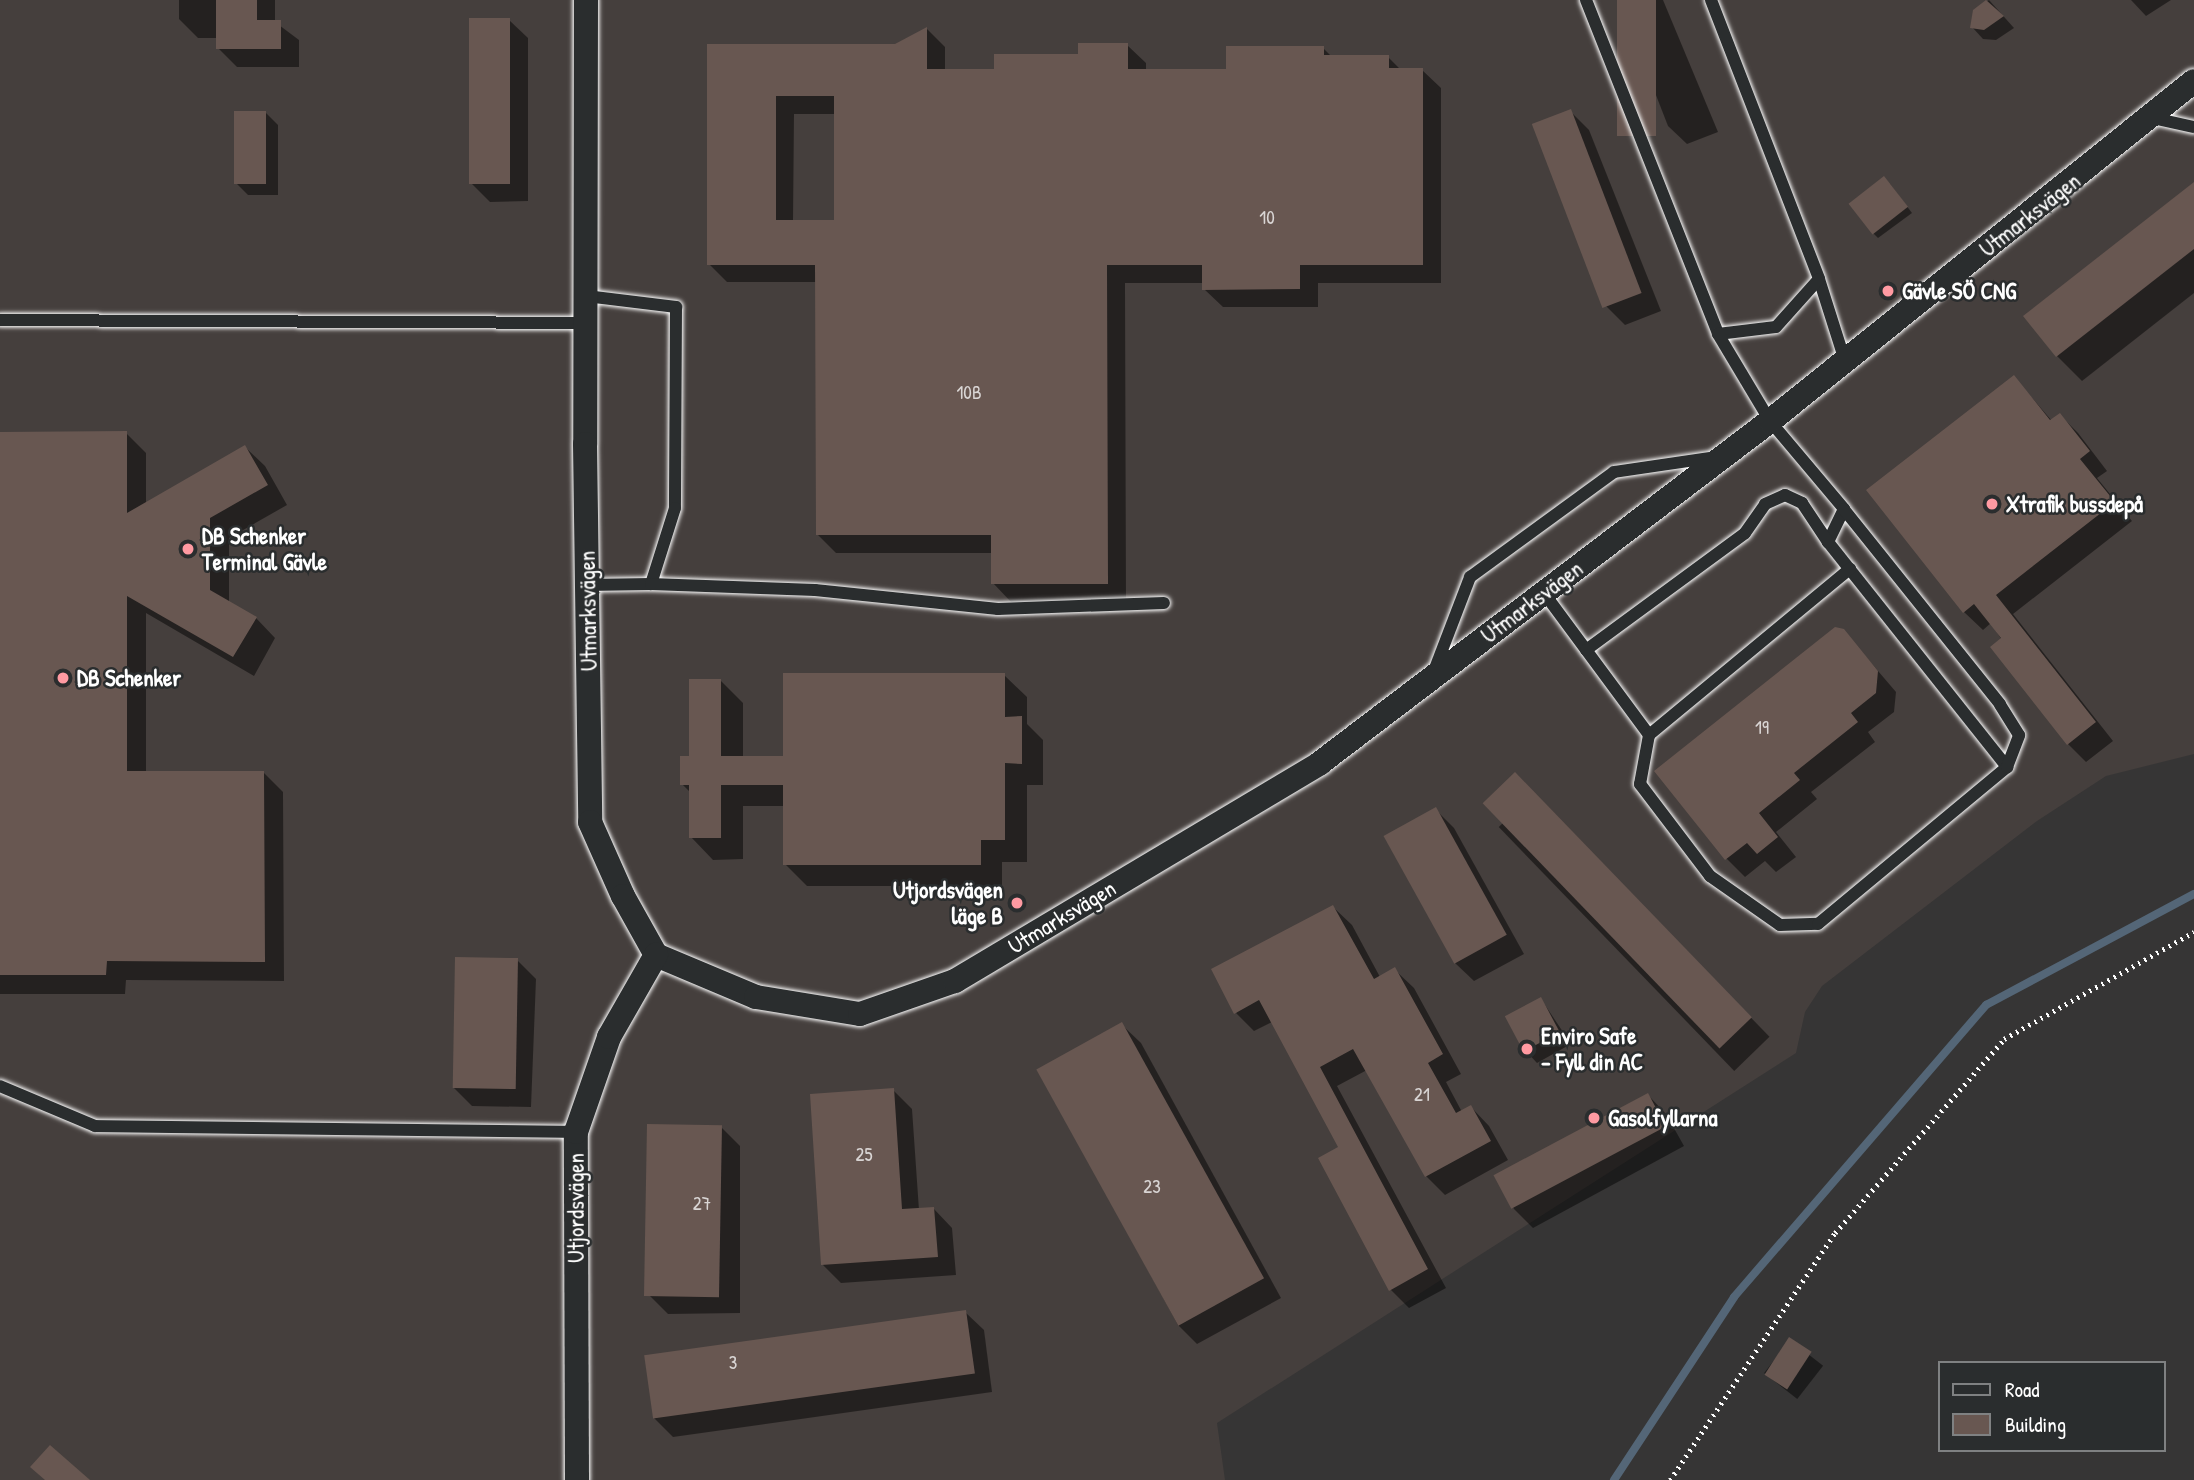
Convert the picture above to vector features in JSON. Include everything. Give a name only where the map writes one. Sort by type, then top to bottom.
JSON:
[{"type":"street","name":"Utmarksvägen","points":[[586,0],[590,822],[623,896],[656,955],[756,997],[860,1014],[943,985],[1320,763],[1719,457],[1770,421],[2194,81]]},
{"type":"street","name":"Utjordsvägen","points":[[578,1480],[576,1132],[609,1037],[656,955]]},
{"type":"lane","points":[[1588,0],[1718,334],[1770,421],[2000,704],[2019,736],[2007,767],[1818,924],[1780,925],[1710,876],[1640,784],[1649,735],[1850,569]]},
{"type":"lane","points":[[1711,0],[1819,279],[1846,361]]},
{"type":"lane","points":[[2148,117],[2194,127]]},
{"type":"lane","points":[[1718,334],[1776,327],[1819,279]]},
{"type":"lane","points":[[586,296],[676,307],[675,508],[651,584]]},
{"type":"lane","points":[[0,320],[586,323]]},
{"type":"lane","points":[[1431,679],[1470,577],[1614,472],[1719,457]]},
{"type":"lane","points":[[1586,650],[1745,533],[1765,504],[1785,495],[1802,503],[1828,542],[2007,767]]},
{"type":"lane","points":[[1828,542],[1844,509]]},
{"type":"lane","points":[[587,585],[651,584],[815,590],[998,610],[1164,603]]},
{"type":"lane","points":[[1544,593],[1649,735]]},
{"type":"lane","points":[[0,1086],[95,1126],[576,1132]]},
{"type":"path","points":[[1670,1480],[1835,1233],[2004,1039],[2194,932]]},
{"type":"shaded area","points":[[0,0],[2194,0],[2194,754],[2106,776],[2037,821],[1822,986],[1805,1012],[1796,1053],[1217,1423],[1225,1480],[0,1480]]},
{"type":"building","points":[[216,0],[257,0],[257,20],[281,20],[281,49],[216,49]]},
{"type":"building","points":[[1617,0],[1656,0],[1656,136],[1617,136]]},
{"type":"building","points":[[1986,0],[2004,16],[1984,30],[1970,28],[1973,10]]},
{"type":"building","points":[[469,18],[510,18],[510,184],[469,184]]},
{"type":"building","points":[[927,27],[927,69],[994,69],[994,54],[1078,54],[1078,43],[1128,43],[1128,69],[1226,69],[1226,46],[1324,46],[1324,55],[1389,55],[1389,68],[1423,68],[1423,265],[1300,265],[1300,289],[1202,290],[1202,265],[1107,265],[1108,584],[991,584],[991,535],[816,535],[815,265],[707,265],[707,44],[895,44]],"holes":[[[776,96],[834,96],[834,220],[776,220]]]},
{"type":"building","points":[[1571,109],[1642,293],[1602,308],[1532,124]]},
{"type":"building","points":[[234,111],[266,111],[266,184],[234,184]]},
{"type":"building","points":[[1884,176],[1908,207],[1873,234],[1849,204]]},
{"type":"building","points":[[2194,182],[2194,249],[2056,357],[2023,316]]},
{"type":"building","points":[[2014,375],[2050,420],[2060,413],[2090,451],[2080,459],[2115,502],[1996,595],[2096,722],[2067,745],[1990,647],[2001,638],[1974,604],[1963,613],[1866,490]]},
{"type":"building","name":"DB Schenker","points":[[127,431],[127,513],[245,445],[268,485],[210,518],[210,590],[257,617],[233,657],[127,596],[127,771],[264,771],[265,962],[107,961],[106,975],[0,975],[0,432]]},
{"type":"building","points":[[1835,627],[1844,629],[1878,671],[1876,693],[1851,713],[1858,722],[1794,773],[1800,780],[1759,813],[1778,837],[1757,854],[1747,843],[1725,860],[1654,771]]},
{"type":"building","points":[[783,673],[1005,673],[1005,717],[1022,716],[1022,764],[1005,763],[1005,840],[981,840],[981,865],[783,865],[783,785],[721,785],[721,838],[689,838],[689,785],[680,785],[680,756],[689,756],[689,679],[721,679],[721,756],[783,756]]},
{"type":"building","points":[[1515,772],[1752,1017],[1720,1049],[1483,803]]},
{"type":"building","points":[[1436,807],[1507,935],[1454,964],[1384,836]]},
{"type":"building","points":[[1333,905],[1374,979],[1395,967],[1443,1054],[1428,1063],[1456,1113],[1471,1105],[1491,1141],[1425,1177],[1353,1049],[1320,1067],[1428,1269],[1389,1291],[1318,1158],[1338,1147],[1259,1000],[1234,1014],[1211,969]]},
{"type":"building","points":[[455,957],[518,958],[516,1089],[453,1088]]},
{"type":"building","points":[[1541,997],[1560,1032],[1524,1052],[1505,1016]]},
{"type":"building","points":[[1122,1022],[1264,1278],[1178,1326],[1036,1070]]},
{"type":"building","points":[[894,1088],[902,1209],[934,1207],[938,1257],[821,1265],[810,1094]]},
{"type":"building","points":[[1648,1093],[1666,1127],[1511,1209],[1493,1175]]},
{"type":"building","points":[[647,1124],[722,1125],[719,1297],[644,1296]]},
{"type":"building","points":[[966,1310],[975,1373],[653,1419],[644,1355]]},
{"type":"building","points":[[1789,1337],[1812,1352],[1787,1389],[1764,1375]]},
{"type":"building","points":[[50,1445],[90,1480],[45,1480],[30,1467]]},
{"type":"waterway","points":[[1614,1480],[1734,1297],[1986,1005],[2194,894]]},
{"type":"place","name":"Gävle SÖ CNG","points":[[1888,291]]},
{"type":"place","name":"Xtrafik bussdepå","points":[[1992,504]]},
{"type":"place","name":"DB Schenker Terminal Gävle","points":[[188,549]]},
{"type":"place","name":"DB Schenker","points":[[63,678]]},
{"type":"place","name":"Utjordsvägen läge B","points":[[1017,903]]},
{"type":"place","name":"Enviro Safe – Fyll din AC","points":[[1527,1049]]},
{"type":"place","name":"Gasolfyllarna","points":[[1594,1118]]}]
